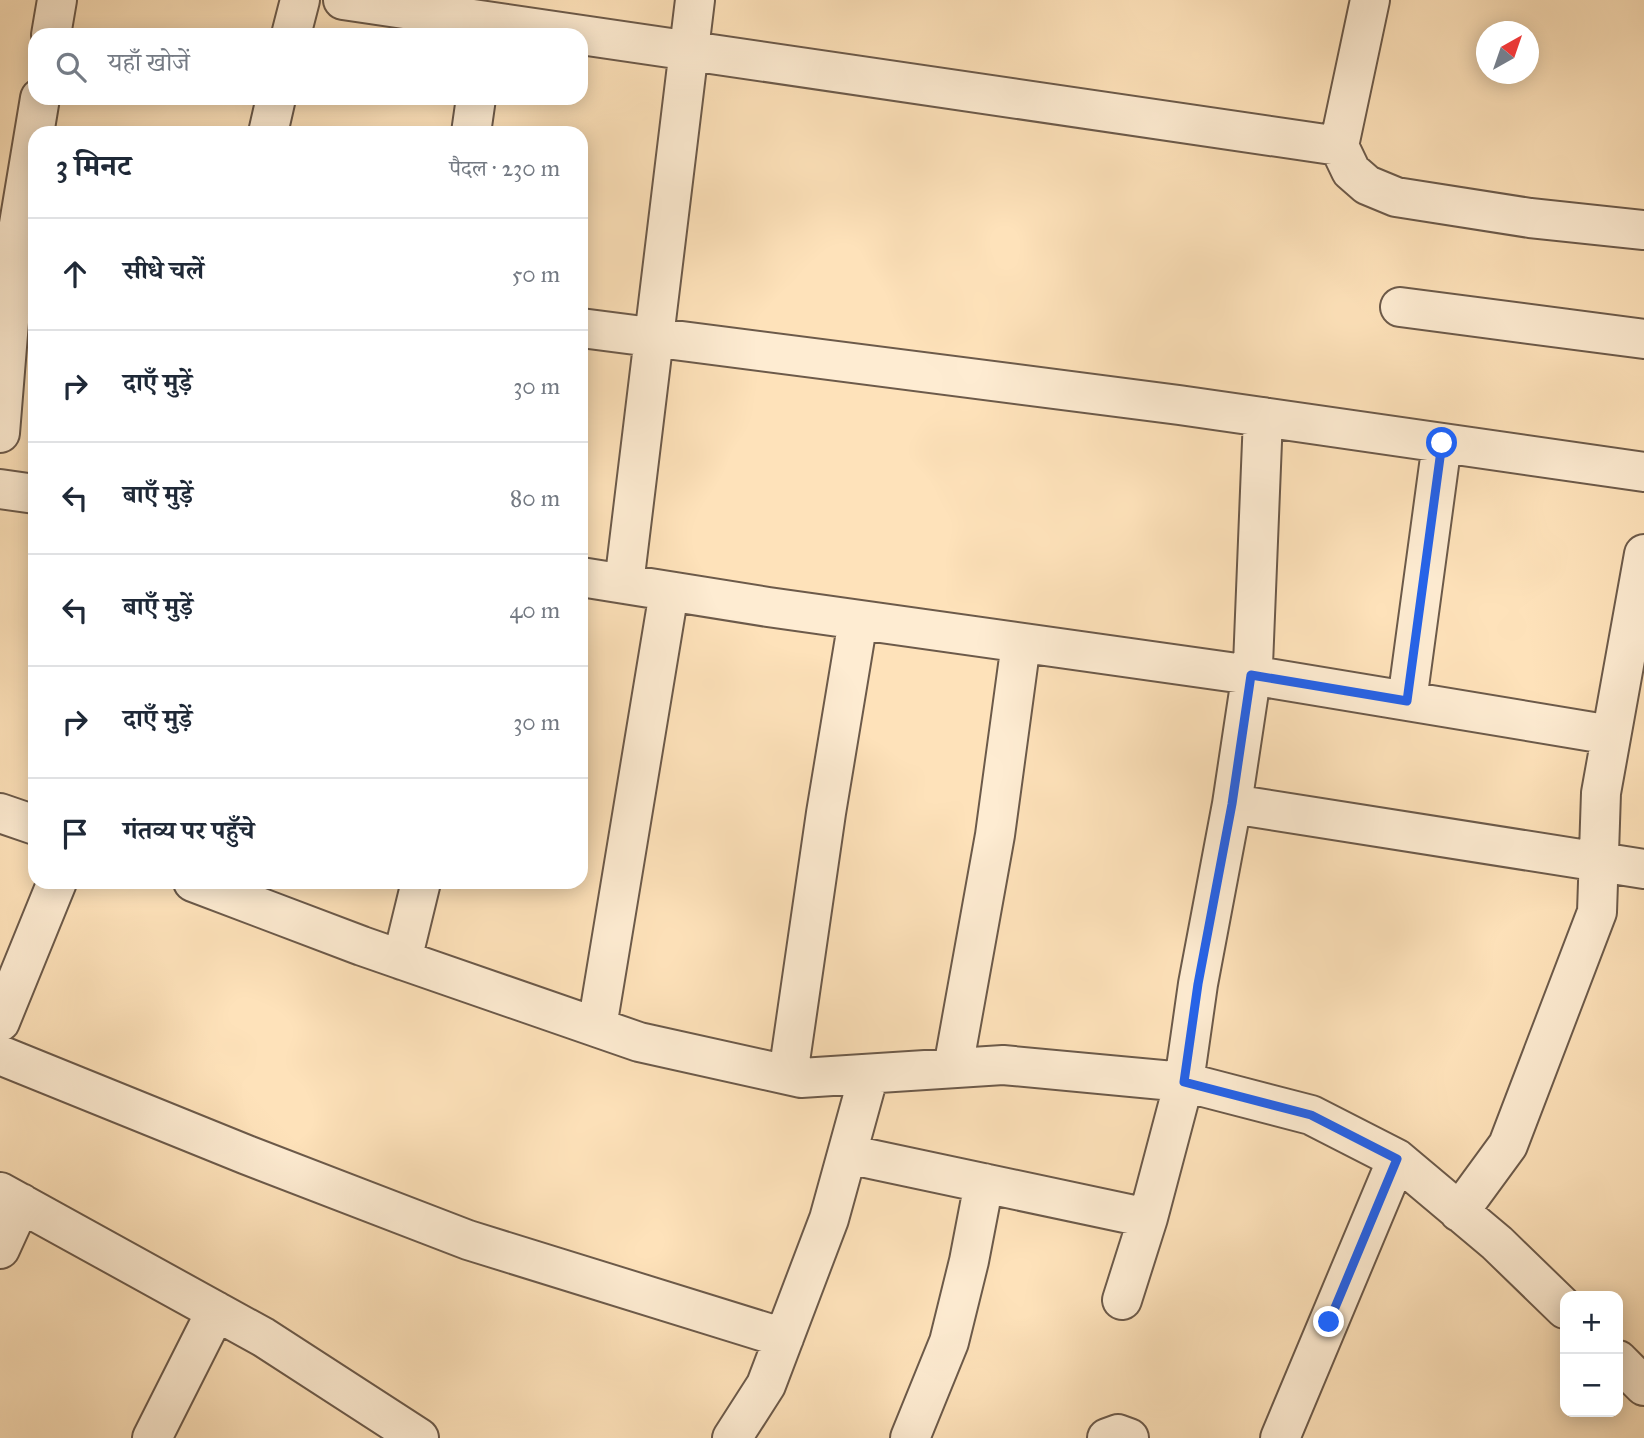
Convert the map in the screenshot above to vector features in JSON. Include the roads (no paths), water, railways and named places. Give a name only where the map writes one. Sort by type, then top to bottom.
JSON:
[{"type":"street","points":[[52,28],[57,0]]},
{"type":"street","points":[[293,28],[300,0]]},
{"type":"street","points":[[344,0],[485,28]]},
{"type":"street","points":[[624,584],[695,0]]},
{"type":"street","points":[[1370,0],[1339,146],[1351,171],[1367,185],[1396,197],[1530,218],[1644,230]]},
{"type":"street","points":[[588,39],[689,49],[1339,146]]},
{"type":"street","points":[[36,126],[39,105]]},
{"type":"street","points":[[270,126],[274,105]]},
{"type":"street","points":[[472,126],[475,105]]},
{"type":"street","points":[[0,433],[17,248],[28,176]]},
{"type":"street","points":[[1400,307],[1644,339]]},
{"type":"street","points":[[588,329],[1263,417],[1644,472]]},
{"type":"street","points":[[1122,1300],[1149,1218],[1184,1082],[1198,984],[1232,804],[1251,675],[1263,417]]},
{"type":"street","points":[[1407,701],[1442,443]]},
{"type":"street","points":[[0,489],[28,493]]},
{"type":"street","points":[[1460,1212],[1508,1145],[1597,912],[1601,793],[1611,735],[1633,682],[1644,554]]},
{"type":"street","points":[[588,578],[858,620],[1251,675],[1611,735]]},
{"type":"street","points":[[597,1027],[669,592]]},
{"type":"street","points":[[789,1075],[826,813],[858,620]]},
{"type":"street","points":[[953,1068],[995,835],[1021,643]]},
{"type":"street","points":[[1232,804],[1644,869]]},
{"type":"street","points":[[0,813],[28,823]]},
{"type":"street","points":[[0,1022],[54,889]]},
{"type":"street","points":[[211,889],[402,960],[639,1041],[801,1078],[1003,1065],[1184,1082],[1311,1115],[1397,1159],[1497,1243],[1560,1304]]},
{"type":"street","points":[[402,960],[419,889]]},
{"type":"street","points":[[0,1055],[247,1155],[468,1240],[784,1338]]},
{"type":"street","points":[[732,1438],[766,1385],[829,1219],[869,1074]]},
{"type":"street","points":[[846,1154],[1149,1218]]},
{"type":"street","points":[[1280,1438],[1397,1159]]},
{"type":"street","points":[[910,1438],[949,1342],[969,1261],[984,1183]]},
{"type":"street","points":[[0,1249],[10,1197],[263,1337],[419,1438]]},
{"type":"street","points":[[152,1438],[216,1311]]},
{"type":"street","points":[[1623,1365],[1644,1385]]},
{"type":"street","points":[[1107,1438],[1118,1434],[1129,1438]]}]
